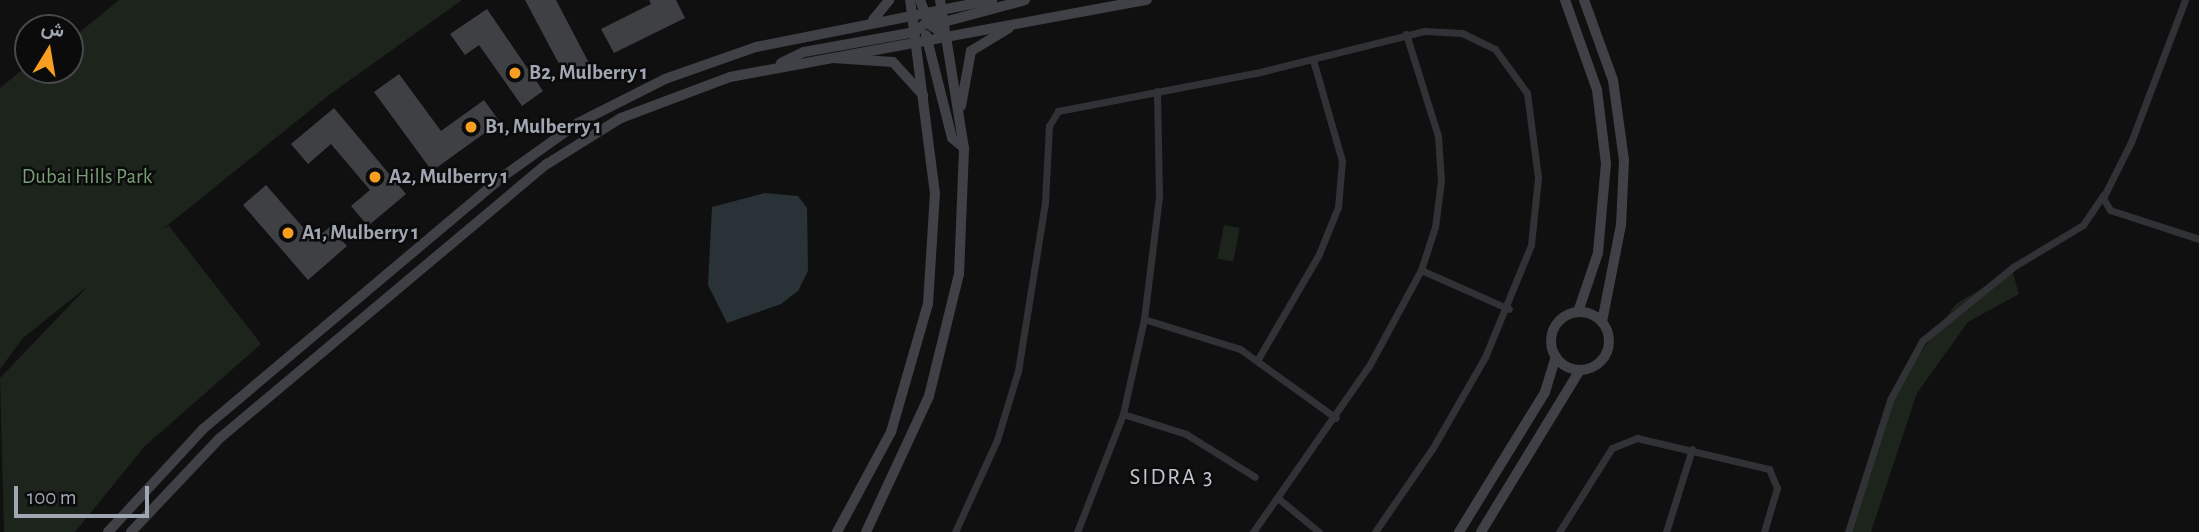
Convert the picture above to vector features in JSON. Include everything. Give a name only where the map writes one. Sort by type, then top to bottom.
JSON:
[{"type":"street","points":[[873,20],[889,0]]},
{"type":"street","points":[[910,0],[924,32],[951,138],[964,148]]},
{"type":"street","points":[[917,13],[920,0]]},
{"type":"street","points":[[108,532],[173,457],[265,377],[521,163],[588,117],[719,58],[873,20],[917,13],[941,4],[992,0]]},
{"type":"street","points":[[131,532],[185,470],[276,391],[570,148],[674,94],[776,67],[831,57],[924,32],[944,21],[1025,0]]},
{"type":"street","points":[[776,67],[804,52],[924,32],[947,36],[1147,0]]},
{"type":"street","points":[[1459,532],[1545,392],[1556,357],[1554,328],[1578,312],[1598,253],[1606,163],[1597,90],[1565,0]]},
{"type":"street","points":[[1480,532],[1580,370],[1605,354],[1609,338],[1602,322],[1621,225],[1624,160],[1613,80],[1584,0]]},
{"type":"street","points":[[1848,532],[1890,400],[1922,341],[1973,296],[2083,225],[2104,194],[2131,142],[2185,0]]},
{"type":"street","points":[[866,532],[914,435],[942,356],[959,274],[964,148],[941,4]]},
{"type":"street","points":[[837,532],[891,432],[928,304],[935,194],[924,96],[924,32],[941,4]]},
{"type":"street","points":[[959,110],[971,51],[1021,22]]},
{"type":"street","points":[[955,532],[988,463],[1018,371],[1036,269],[1052,118],[1066,107],[1157,92],[1312,60],[1406,34],[1444,30],[1479,39],[1508,61],[1527,93],[1536,145],[1536,212],[1509,309],[1460,403],[1375,532]]},
{"type":"street","points":[[1253,532],[1336,418],[1421,270],[1437,215],[1441,159],[1406,34]]},
{"type":"street","points":[[831,57],[893,62],[924,96]]},
{"type":"street","points":[[1258,359],[1319,254],[1338,207],[1342,160],[1312,60]]},
{"type":"street","points":[[1077,532],[1124,414],[1144,319],[1159,196],[1157,92]]},
{"type":"street","points":[[2104,194],[2110,210],[2199,239]]},
{"type":"street","points":[[1421,270],[1509,309]]},
{"type":"street","points":[[1578,312],[1602,322]]},
{"type":"street","points":[[1144,319],[1204,334],[1258,359],[1336,418]]},
{"type":"street","points":[[1556,357],[1580,370]]},
{"type":"street","points":[[265,377],[276,391]]},
{"type":"street","points":[[1124,414],[1186,434],[1255,477]]},
{"type":"street","points":[[1559,532],[1619,442],[1637,438],[1769,469],[1777,488],[1764,532]]},
{"type":"street","points":[[1666,532],[1692,449]]},
{"type":"street","points":[[1279,499],[1319,532]]},
{"type":"green space","name":"Dubai Hills Park","points":[[119,0],[462,0],[329,95],[163,229],[169,226],[261,344],[145,446],[75,532],[4,532],[0,378],[88,286],[23,338],[0,369],[0,88],[14,76],[14,84],[84,84],[84,29]]},
{"type":"green space","points":[[1224,225],[1240,228],[1233,261],[1218,258]]},
{"type":"green space","points":[[2012,270],[2019,294],[1968,322],[1917,393],[1871,532],[1847,532],[1898,383],[1956,304]]},
{"type":"shaded area","points":[[765,193],[798,196],[807,208],[808,271],[798,291],[781,304],[727,323],[708,285],[712,207]]},
{"type":"building","points":[[525,0],[556,0],[590,65],[566,77]]},
{"type":"building","points":[[649,0],[676,0],[685,18],[614,53],[601,29],[651,4]]},
{"type":"building","name":"B2, Mulberry 1","points":[[487,9],[543,91],[522,106],[479,45],[465,55],[450,34]]},
{"type":"building","name":"B1, Mulberry 1","points":[[399,74],[441,131],[484,100],[500,122],[432,171],[374,92]]},
{"type":"building","name":"A2, Mulberry 1","points":[[334,108],[406,194],[368,226],[351,206],[370,190],[331,144],[308,164],[291,144]]},
{"type":"building","name":"A1, Mulberry 1","points":[[266,185],[314,240],[330,227],[347,246],[308,280],[243,205]]},
{"type":"place","name":"B2, Mulberry 1","points":[[515,73]]},
{"type":"place","name":"B1, Mulberry 1","points":[[471,127]]},
{"type":"place","name":"A2, Mulberry 1","points":[[375,177]]},
{"type":"place","name":"A1, Mulberry 1","points":[[288,233]]},
{"type":"district","name":"SIDRA 3","points":[[1172,478]]}]
